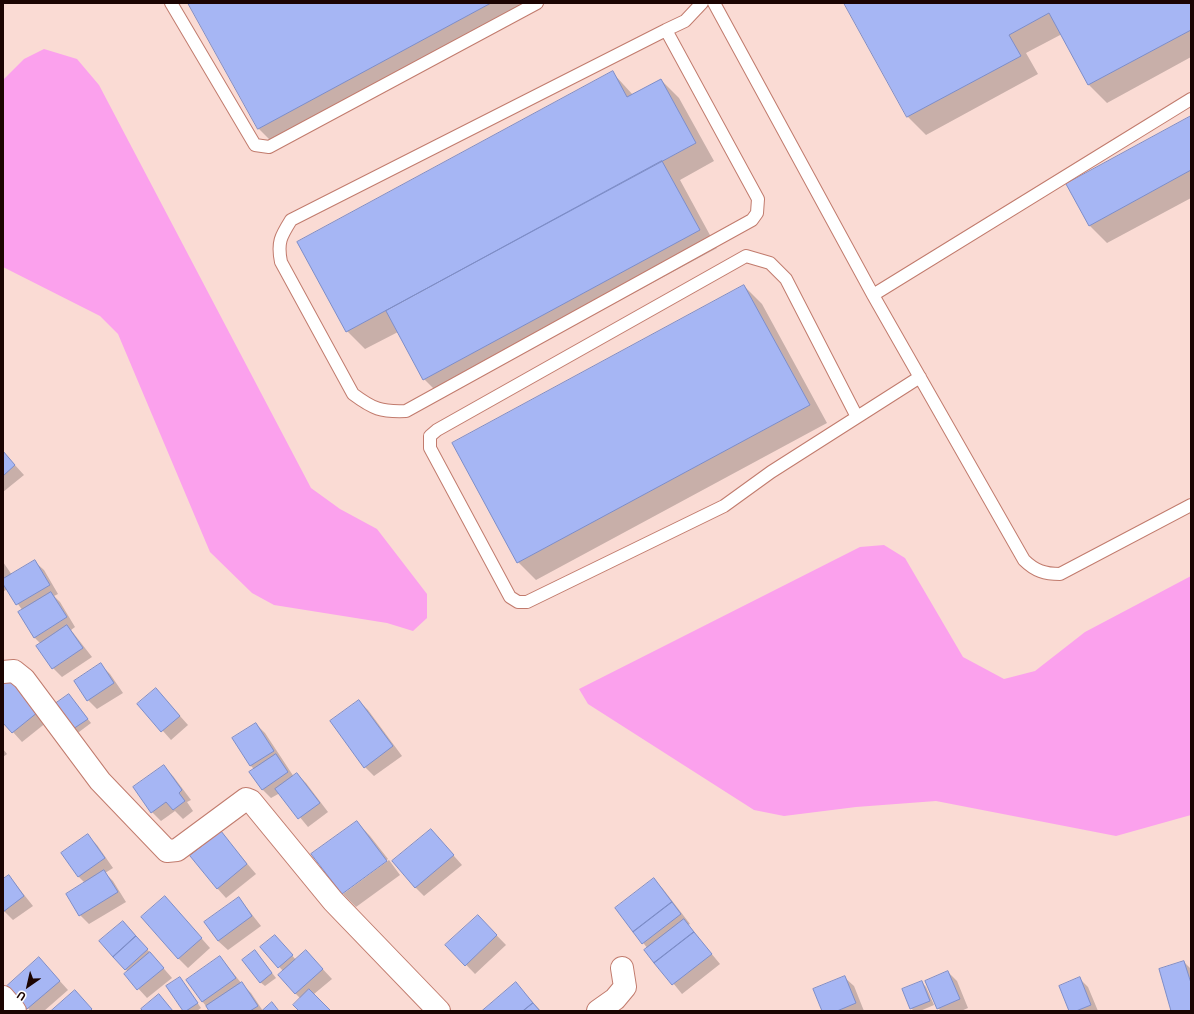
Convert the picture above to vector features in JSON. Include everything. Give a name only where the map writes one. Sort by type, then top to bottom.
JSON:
[{"type":"street","points":[[3,672],[14,671],[24,679],[100,781],[167,851],[177,850],[246,799],[251,801],[333,901],[439,1011]]},
{"type":"street","points":[[598,1011],[621,993],[625,986],[622,968]]},
{"type":"street","points":[[3,997],[15,1011]]},
{"type":"lane","points":[[171,3],[255,145],[270,147],[537,3]]},
{"type":"lane","points":[[666,30],[758,199],[757,213],[752,220],[406,411],[385,412],[366,404],[353,394],[281,262],[278,248],[281,236],[291,220],[666,30],[685,21],[702,3]]},
{"type":"lane","points":[[714,3],[873,295],[1024,560],[1031,568],[1050,574],[1060,574],[1191,505]]},
{"type":"lane","points":[[873,295],[1191,98]]},
{"type":"lane","points":[[857,417],[786,279],[770,263],[746,256],[437,430],[430,436],[430,448],[510,597],[518,602],[527,602],[724,506],[771,472],[920,377]]},
{"type":"shaded area","points":[[44,49],[77,59],[99,85],[311,488],[340,509],[377,529],[427,594],[427,618],[413,631],[387,623],[274,605],[252,593],[210,552],[118,334],[100,316],[3,267],[3,80],[24,59]]},
{"type":"shaded area","points":[[884,545],[905,558],[963,657],[1004,679],[1035,671],[1085,632],[1191,576],[1191,815],[1116,836],[936,801],[856,807],[784,816],[754,810],[588,704],[579,689],[860,547]]},
{"type":"building","points":[[188,3],[491,3],[258,129]]},
{"type":"building","points":[[844,3],[1191,3],[1191,30],[1088,85],[1049,13],[1009,35],[1021,56],[907,117]]},
{"type":"building","points":[[613,71],[627,97],[661,79],[696,143],[346,332],[297,242]]},
{"type":"building","points":[[1191,116],[1191,170],[1089,226],[1066,184]]},
{"type":"building","points":[[662,161],[700,230],[423,380],[386,311]]},
{"type":"building","points":[[744,285],[810,405],[517,563],[452,443]]},
{"type":"building","points":[[3,451],[15,465],[3,476]]},
{"type":"building","points":[[35,560],[50,585],[16,605],[3,584],[3,579]]},
{"type":"building","points":[[51,592],[67,617],[34,638],[18,612]]},
{"type":"building","points":[[67,625],[83,648],[52,669],[36,646]]},
{"type":"building","points":[[101,663],[114,683],[87,701],[74,681]]},
{"type":"building","points":[[11,679],[38,712],[12,733],[3,723],[3,685]]},
{"type":"building","points":[[156,688],[180,716],[161,732],[137,704]]},
{"type":"building","points":[[69,694],[88,719],[70,731],[52,706]]},
{"type":"building","points":[[359,700],[393,746],[364,768],[330,721]]},
{"type":"building","points":[[256,723],[274,751],[250,766],[232,738]]},
{"type":"building","points":[[276,754],[288,772],[262,790],[249,772]]},
{"type":"building","points":[[164,765],[182,790],[179,793],[185,801],[173,810],[166,802],[151,813],[133,787]]},
{"type":"building","points":[[297,773],[320,803],[298,819],[275,789]]},
{"type":"building","points":[[357,821],[387,861],[342,894],[311,854]]},
{"type":"building","points":[[431,829],[454,855],[415,888],[392,861]]},
{"type":"building","points":[[221,831],[247,864],[217,889],[190,856]]},
{"type":"building","points":[[88,834],[105,858],[78,877],[61,853]]},
{"type":"building","points":[[104,870],[118,892],[79,916],[66,894]]},
{"type":"building","points":[[9,875],[24,896],[3,912],[3,879]]},
{"type":"building","points":[[654,878],[672,902],[633,932],[615,908]]},
{"type":"building","points":[[165,896],[202,938],[178,959],[141,917]]},
{"type":"building","points":[[239,897],[252,916],[218,941],[204,922]]},
{"type":"building","points":[[672,902],[681,914],[642,944],[633,932]]},
{"type":"building","points":[[478,915],[497,935],[465,966],[445,945]]},
{"type":"building","points":[[684,919],[694,932],[654,963],[644,950]]},
{"type":"building","points":[[123,921],[136,936],[113,957],[99,941]]},
{"type":"building","points":[[694,932],[712,954],[672,985],[654,963]]},
{"type":"building","points":[[275,935],[293,955],[278,968],[260,947]]},
{"type":"building","points":[[136,936],[148,949],[125,970],[113,957]]},
{"type":"building","points":[[255,950],[272,973],[260,983],[242,960]]},
{"type":"building","points":[[306,950],[323,969],[295,994],[278,975]]},
{"type":"building","points":[[150,952],[164,968],[137,990],[124,974]]},
{"type":"building","points":[[220,956],[236,978],[202,1002],[186,980]]},
{"type":"building","points":[[39,957],[60,981],[27,1009],[7,986]]},
{"type":"building","points":[[1184,961],[1191,983],[1191,1011],[1171,1011],[1159,969]]},
{"type":"building","points":[[948,971],[960,999],[937,1009],[925,981]]},
{"type":"building","points":[[845,976],[856,1003],[837,1011],[822,1011],[813,989]]},
{"type":"building","points":[[180,977],[198,1003],[186,1011],[183,1011],[166,986]]},
{"type":"building","points":[[1080,977],[1091,1005],[1076,1011],[1069,1011],[1059,986]]},
{"type":"building","points":[[922,981],[930,1001],[910,1009],[902,989]]},
{"type":"building","points":[[242,982],[258,1006],[250,1011],[209,1011],[206,1006]]},
{"type":"building","points":[[516,982],[533,1003],[523,1011],[482,1011]]},
{"type":"building","points":[[309,989],[331,1011],[299,1011],[293,1005]]},
{"type":"building","points":[[75,990],[92,1009],[90,1011],[51,1011]]},
{"type":"building","points":[[159,994],[173,1011],[143,1011],[141,1009]]},
{"type":"building","points":[[272,1002],[279,1011],[262,1011]]},
{"type":"building","points":[[533,1003],[540,1011],[523,1011]]}]
